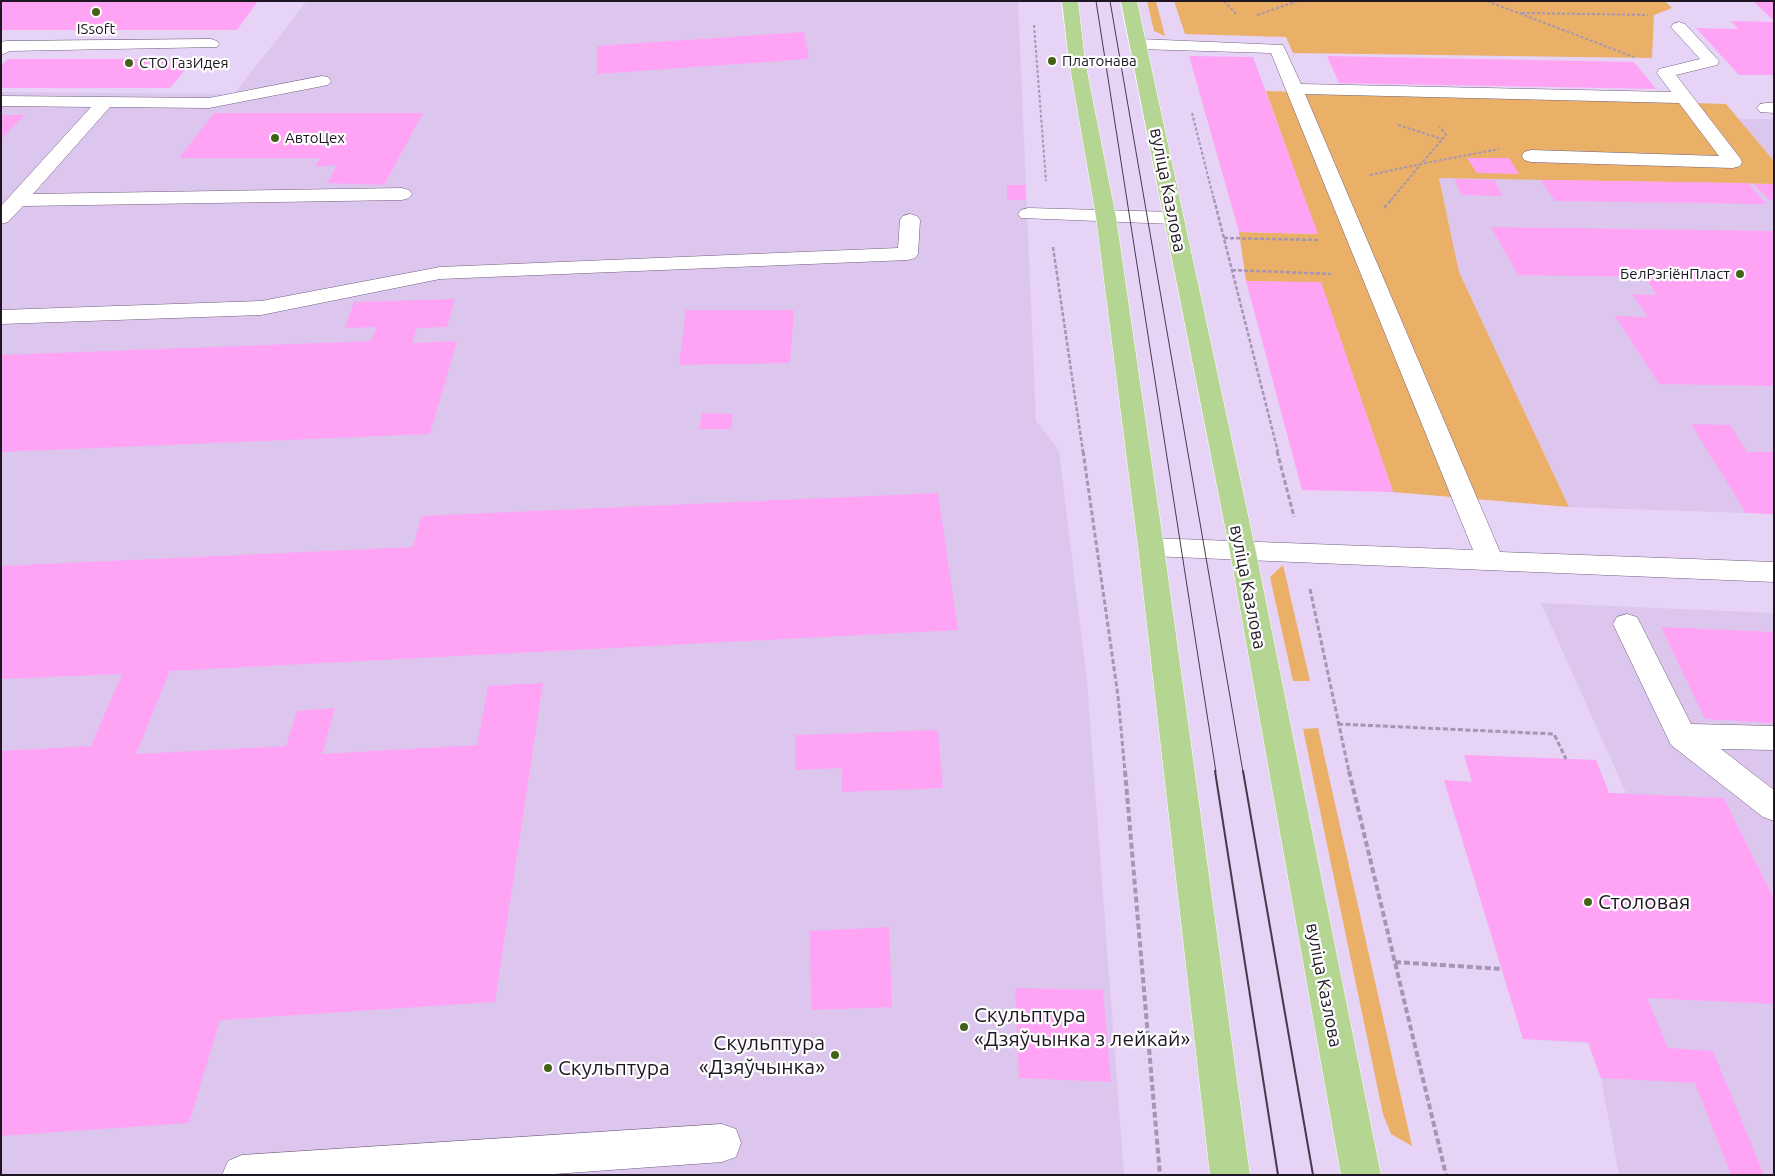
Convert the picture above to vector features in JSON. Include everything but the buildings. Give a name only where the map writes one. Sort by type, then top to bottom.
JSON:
[{"type":"main road","points":[[1070,1],[1077,61],[1106,217],[1151,547],[1230,1175]]},
{"type":"main road","name":"вуліца Казлова","points":[[1128,1],[1242,552],[1361,1175]]},
{"type":"lane","points":[[1531,156],[1734,162],[1665,73],[1711,62],[1679,27]]},
{"type":"lane","points":[[1,50],[6,46],[211,44]]},
{"type":"lane","points":[[1138,44],[1277,48],[1491,561]]},
{"type":"lane","points":[[1,101],[209,103],[322,81]]},
{"type":"lane","points":[[1294,89],[1684,98]]},
{"type":"lane","points":[[1,218],[105,102]]},
{"type":"lane","points":[[17,200],[402,194]]},
{"type":"lane","points":[[1028,214],[1173,218]]},
{"type":"lane","points":[[1,317],[261,308],[440,273],[908,254],[910,220]]},
{"type":"lane","points":[[1151,547],[1774,572]]},
{"type":"lane","points":[[1627,624],[1682,736],[1774,808]]},
{"type":"lane","points":[[1682,736],[1774,738]]},
{"type":"lane","points":[[242,1175],[722,1143]]},
{"type":"path","points":[[1487,1],[1631,56],[1665,73]]},
{"type":"path","points":[[1519,13],[1654,15]]},
{"type":"path","points":[[1034,21],[1049,214],[1118,696],[1160,1175]]},
{"type":"path","points":[[1333,183],[1421,164],[1446,135],[1416,92]]},
{"type":"path","points":[[1192,112],[1303,554],[1338,724],[1446,1175]]},
{"type":"path","points":[[1232,270],[1338,274]]},
{"type":"path","points":[[1338,724],[1554,734],[1566,759]]},
{"type":"path","points":[[1395,962],[1502,969]]},
{"type":"shaded area","points":[[307,1],[1018,1],[1036,421],[1059,451],[1087,682],[1124,1175],[1,1175],[1,92],[234,94]]},
{"type":"shaded area","points":[[1147,1],[1156,1],[1165,36],[1154,31]]},
{"type":"shaded area","points":[[1174,1],[1665,1],[1672,8],[1654,15],[1652,58],[1293,53],[1286,37],[1185,34]]},
{"type":"shaded area","points":[[1266,91],[1726,104],[1774,161],[1774,184],[1439,178],[1459,272],[1569,507],[1393,492],[1321,283],[1246,281],[1239,232],[1317,234]]},
{"type":"shaded area","points":[[1738,119],[1774,119],[1774,161]]},
{"type":"shaded area","points":[[1439,177],[1774,184],[1774,514],[1569,507],[1459,272]]},
{"type":"shaded area","points":[[1283,565],[1310,681],[1293,681],[1270,577]]},
{"type":"shaded area","points":[[1541,603],[1774,613],[1774,1175],[1619,1175],[1601,1078],[1588,1043],[1523,1039],[1444,780],[1472,782],[1464,755],[1596,760],[1609,793],[1626,793]]},
{"type":"shaded area","points":[[1318,728],[1412,1146],[1391,1134],[1383,1114],[1303,729]]},
{"type":"tram line","points":[[1096,1],[1216,772]]},
{"type":"tram line","points":[[1110,1],[1243,772]]},
{"type":"tram line","points":[[1215,771],[1278,1175]]},
{"type":"tram line","points":[[1243,771],[1313,1175]]},
{"type":"place","name":"ISsoft","points":[[96,12]]},
{"type":"place","name":"Платонава","points":[[1052,61]]},
{"type":"place","name":"СТО ГазИдея","points":[[129,63]]},
{"type":"place","name":"АвтоЦех","points":[[275,138]]},
{"type":"place","name":"БелРэгіёнПласт","points":[[1740,274]]},
{"type":"place","name":"Столовая","points":[[1588,902]]},
{"type":"place","name":"Скульптура «Дзяўчынка з лейкай»","points":[[964,1027]]},
{"type":"place","name":"Скульптура «Дзяўчынка»","points":[[835,1055]]},
{"type":"place","name":"Скульптура","points":[[548,1068]]}]
